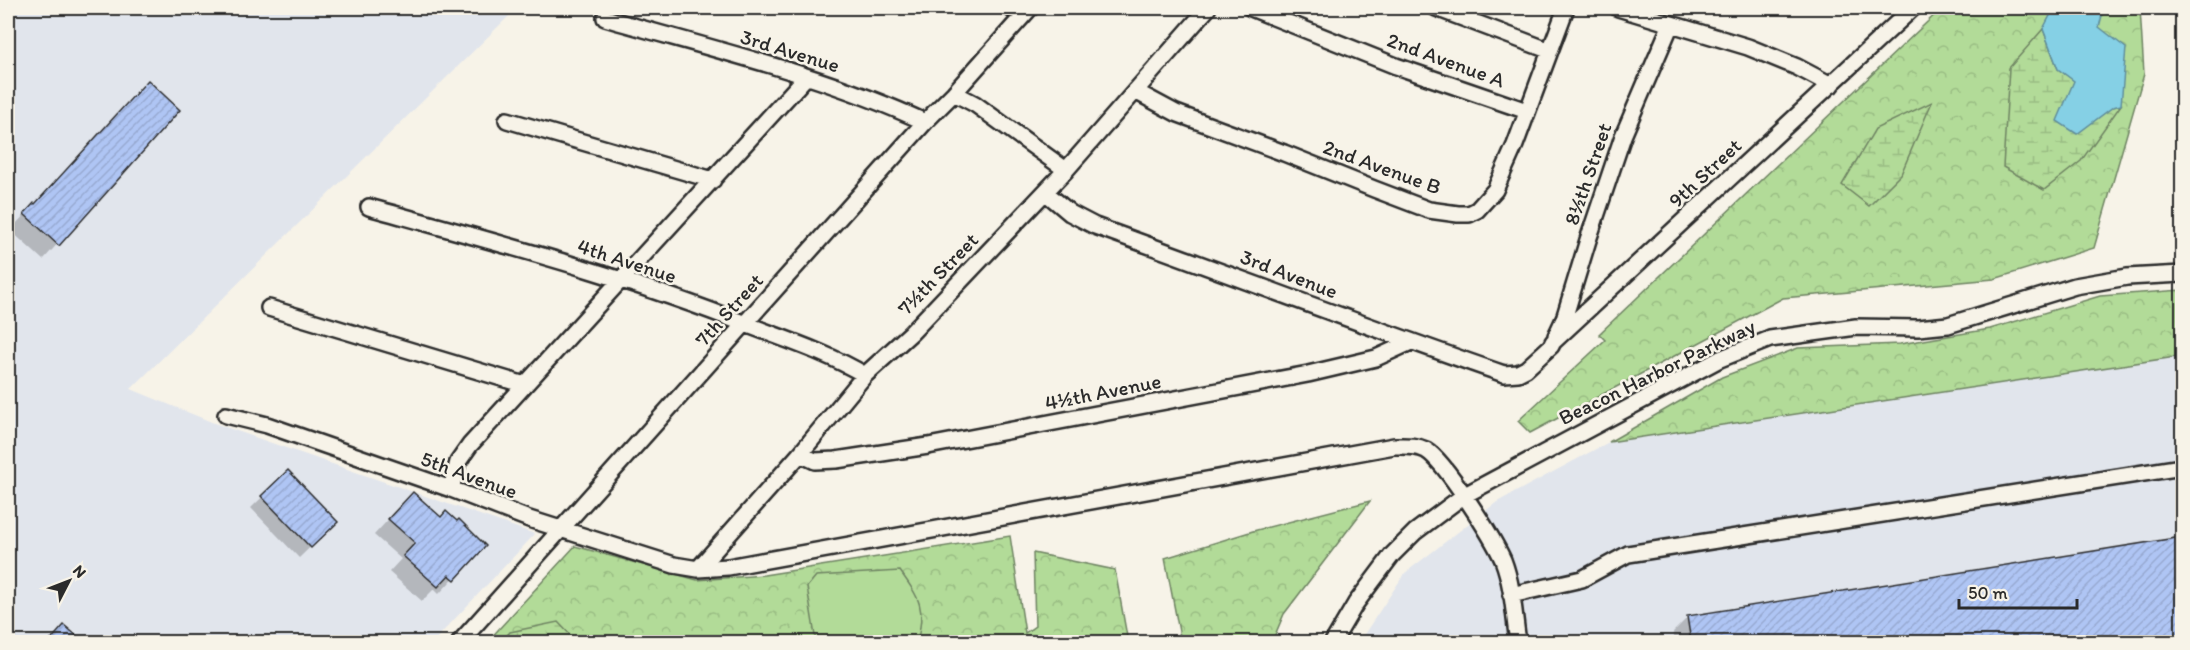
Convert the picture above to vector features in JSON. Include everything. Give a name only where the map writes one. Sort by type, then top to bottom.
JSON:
[{"type":"street","name":"7½th Street","points":[[698,569],[800,454],[865,375],[911,333],[1066,170],[1208,8]]},
{"type":"street","name":"2nd Avenue A","points":[[1251,8],[1396,66],[1527,111]]},
{"type":"street","points":[[1436,8],[1548,50]]},
{"type":"street","name":"2nd Avenue B","points":[[1135,91],[1176,113],[1429,210],[1469,214],[1477,210],[1495,190],[1515,145],[1548,50],[1566,8]]},
{"type":"street","points":[[1617,8],[1748,47],[1831,85]]},
{"type":"street","name":"9th Street","points":[[1526,369],[1913,8]]},
{"type":"street","name":"7th Street","points":[[460,642],[925,122],[954,93],[1022,10]]},
{"type":"street","name":"3rd Avenue","points":[[604,18],[806,77],[892,107],[925,122]]},
{"type":"street","name":"8½th Street","points":[[1553,342],[1564,319],[1623,136],[1671,24]]},
{"type":"street","points":[[451,489],[458,462],[470,445],[806,77]]},
{"type":"street","points":[[954,93],[975,104],[1066,170]]},
{"type":"street","points":[[507,120],[713,180]]},
{"type":"street","name":"3rd Avenue","points":[[1045,192],[1070,213],[1095,226],[1504,374],[1518,373],[1526,369]]},
{"type":"street","name":"4th Avenue","points":[[369,207],[622,279],[843,362],[865,375]]},
{"type":"street","name":"Beacon Harbor Parkway","points":[[1333,642],[1356,603],[1392,555],[1414,532],[1463,496],[1720,359],[1770,339],[1856,327],[1918,328],[1948,325],[2075,286],[2127,277],[2182,274]]},
{"type":"street","points":[[269,308],[525,385]]},
{"type":"street","name":"4½th Avenue","points":[[800,454],[814,461],[836,460],[928,446],[1308,374],[1376,358],[1411,342]]},
{"type":"street","name":"5th Avenue","points":[[226,415],[267,425],[451,489],[529,519],[674,565],[698,569],[728,567],[1394,446],[1416,447],[1431,454],[1440,462],[1502,560],[1511,595],[1518,642]]},
{"type":"street","points":[[1511,595],[1582,579],[1628,554],[2182,467]]},
{"type":"shaded area","points":[[8,8],[517,8],[131,389],[214,423],[535,534],[433,642],[8,642]]},
{"type":"shaded area","points":[[2182,356],[2182,642],[1359,642],[1405,573],[1497,502],[1609,442]]},
{"type":"green space","points":[[1942,8],[2140,8],[2144,74],[2094,248],[1994,279],[1783,298],[1530,433],[1518,421],[1605,340],[1599,334]]},
{"type":"green space","points":[[2043,29],[2058,69],[2113,107],[2121,105],[2081,161],[2044,190],[2003,167],[2009,68]]},
{"type":"green space","points":[[1932,102],[1901,174],[1869,206],[1842,185],[1875,129]]},
{"type":"green space","points":[[2182,290],[2182,356],[1609,442],[1722,377],[1798,348],[1900,344],[1990,329],[2100,296]]},
{"type":"green space","points":[[1370,501],[1284,614],[1272,642],[1181,642],[1165,558],[1253,531]]},
{"type":"green space","points":[[1010,536],[1025,633],[1035,626],[1033,553],[1115,570],[1128,642],[487,642],[575,546],[697,580],[764,575]]},
{"type":"green space","points":[[900,571],[917,597],[921,612],[917,642],[816,642],[807,587],[816,576]]},
{"type":"green space","points":[[558,622],[577,642],[501,642],[510,632]]},
{"type":"water","points":[[2054,8],[2104,8],[2099,27],[2126,48],[2121,105],[2113,107],[2077,134],[2057,121],[2074,81],[2058,69],[2043,29]]},
{"type":"building","points":[[148,80],[180,110],[59,246],[24,214]]},
{"type":"building","points":[[288,470],[338,522],[311,548],[261,496]]},
{"type":"building","points":[[413,492],[441,517],[446,511],[457,521],[459,519],[486,546],[455,580],[449,575],[438,587],[403,556],[415,543],[388,519]]},
{"type":"building","points":[[2182,537],[2182,642],[1691,642],[1687,616]]},
{"type":"building","points":[[64,625],[84,642],[49,642]]}]
